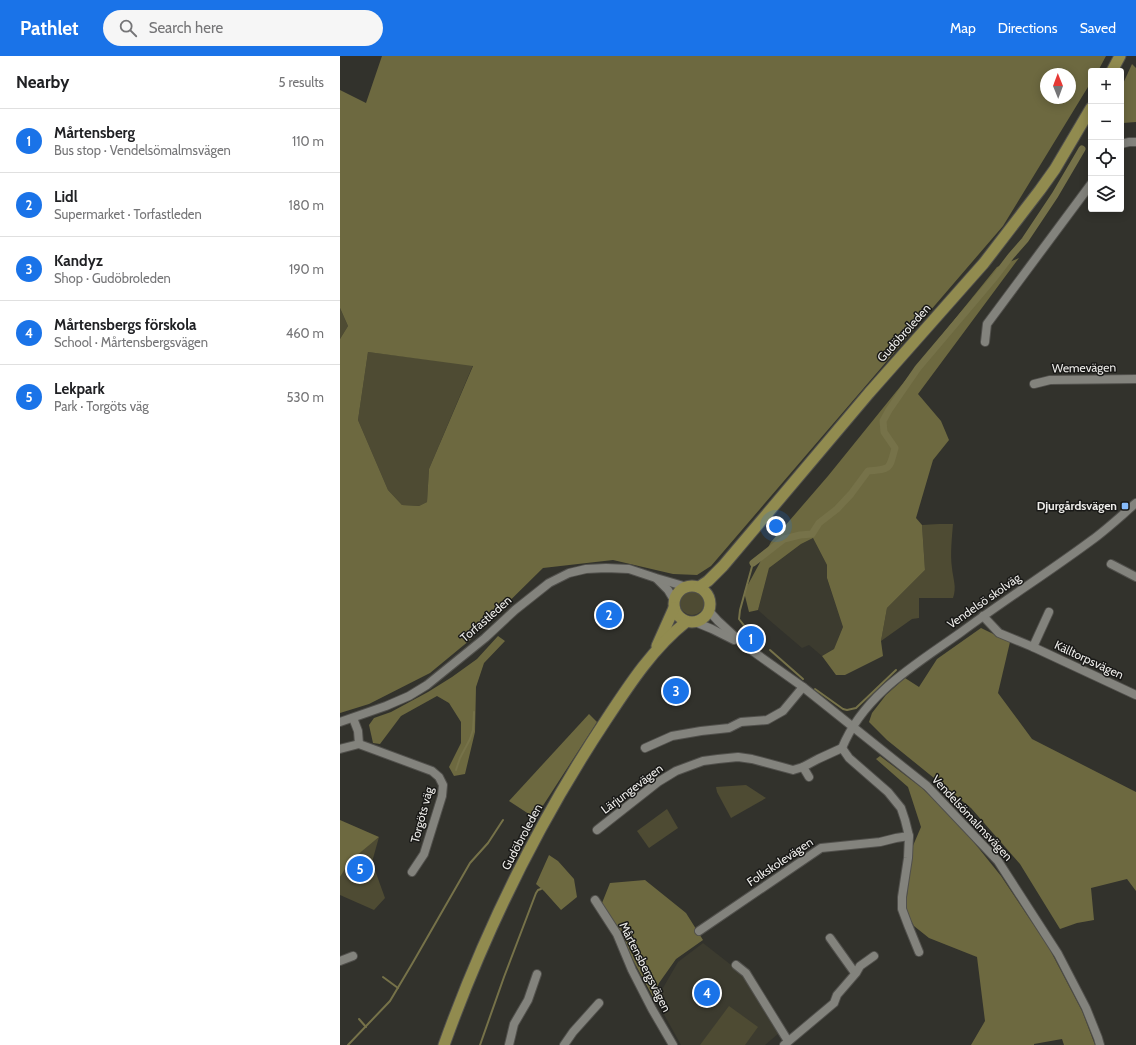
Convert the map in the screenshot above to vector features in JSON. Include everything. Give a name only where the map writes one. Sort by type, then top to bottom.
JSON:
[{"type":"main road","points":[[1114,68],[1120,56]]},
{"type":"main road","name":"Gudöbroleden","points":[[699,587],[708,581],[723,566],[864,399],[984,264],[1040,190],[1088,113]]},
{"type":"main road","name":"Gudöbroleden","points":[[710,599],[723,566]]},
{"type":"main road","points":[[687,586],[699,587],[704,589],[710,599],[709,611],[701,620],[690,622],[681,618],[677,614],[674,604],[676,596],[687,586]]},
{"type":"main road","name":"Gudöbroleden","points":[[652,656],[674,604]]},
{"type":"main road","name":"Gudöbroleden","points":[[444,1045],[484,944],[520,866],[561,791],[590,743],[652,656],[674,632],[690,622]]},
{"type":"street","points":[[1124,143],[1136,142]]},
{"type":"street","points":[[985,342],[988,324],[1088,188]]},
{"type":"street","name":"Wemevägen","points":[[1034,384],[1050,380],[1136,379]]},
{"type":"street","name":"Vendelsö skolväg","points":[[853,727],[878,695],[893,680],[1092,540],[1136,503]]},
{"type":"street","points":[[1111,564],[1136,577]]},
{"type":"street","name":"Torfastleden","points":[[340,722],[392,704],[427,685],[485,638],[515,610],[549,584],[569,573],[586,569],[629,569],[687,586]]},
{"type":"street","name":"Torfastleden","points":[[656,578],[668,590],[674,604]]},
{"type":"street","name":"Vendelsömalmsvägen","points":[[709,611],[744,645],[803,686],[927,786],[998,862],[1059,955],[1086,1008],[1100,1045]]},
{"type":"street","points":[[1033,647],[1049,612]]},
{"type":"street","name":"Källtorpsvägen","points":[[983,616],[999,633],[1136,694]]},
{"type":"street","name":"Vendelsömalmsvägen","points":[[690,622],[712,629],[744,645]]},
{"type":"street","points":[[645,748],[672,736],[729,728],[741,722],[767,720],[783,712],[803,686]]},
{"type":"street","points":[[340,749],[359,744],[358,731],[353,718]]},
{"type":"street","points":[[853,727],[842,748],[849,758],[888,792],[901,808],[905,820],[909,836],[908,858],[902,897],[902,910],[919,952]]},
{"type":"street","points":[[728,737],[729,728]]},
{"type":"street","name":"Torgöts väg","points":[[359,744],[432,771],[439,777],[443,785],[442,796],[424,854],[412,872]]},
{"type":"street","name":"Lärjungevägen","points":[[597,830],[658,782],[676,771],[703,761],[738,758],[793,770],[803,767],[842,748]]},
{"type":"street","points":[[803,767],[808,777]]},
{"type":"street","name":"Folkskolevägen","points":[[699,931],[821,848],[880,842],[909,836]]},
{"type":"street","name":"Mårtensbergsvägen","points":[[595,900],[617,934],[632,970],[673,1045]]},
{"type":"street","points":[[830,938],[855,973]]},
{"type":"street","points":[[340,961],[353,956]]},
{"type":"street","points":[[736,965],[746,973],[786,1043],[834,1003],[837,995],[860,966],[874,956]]},
{"type":"street","points":[[509,1045],[514,1024],[528,1000],[537,974]]},
{"type":"street","points":[[564,1045],[573,1032],[600,1003]]},
{"type":"shaded area","points":[[382,56],[1106,56],[1100,68],[1088,68],[1088,87],[1003,226],[711,566],[697,575],[673,574],[613,560],[543,568],[470,640],[430,673],[369,704],[340,713],[340,339],[348,326],[340,308],[340,90],[366,103]],"holes":[[[368,352],[473,366],[429,469],[427,502],[419,506],[402,505],[388,490],[358,420]]]},
{"type":"shaded area","points":[[1132,64],[1136,68],[1136,122],[1124,123],[1124,81]]},
{"type":"shaded area","points":[[1019,258],[918,394],[941,421],[949,440],[933,460],[916,518],[922,525],[925,570],[887,608],[881,641],[883,656],[845,675],[836,675],[822,656],[834,649],[843,627],[827,578],[827,565],[813,538],[801,544],[769,568],[758,610],[749,612],[744,592],[771,542],[828,476],[997,267]]},
{"type":"shaded area","points":[[340,308],[348,326],[340,339]]},
{"type":"shaded area","points":[[368,352],[473,365],[429,469],[427,502],[419,506],[402,505],[388,490],[358,420]]},
{"type":"shaded area","points":[[953,524],[951,557],[955,587],[953,598],[919,598],[919,618],[912,619],[881,641],[887,608],[925,570],[922,525]]},
{"type":"shaded area","points":[[813,538],[827,565],[827,579],[843,627],[834,649],[822,656],[809,645],[802,648],[758,610],[769,568],[801,544]]},
{"type":"shaded area","points":[[692,591],[697,592],[703,598],[703,608],[697,614],[692,615],[687,614],[681,608],[680,603],[681,598],[687,592]]},
{"type":"shaded area","points":[[981,628],[1010,642],[998,693],[1032,739],[1136,792],[1136,891],[1127,879],[1091,888],[1094,920],[1077,923],[1060,929],[1020,864],[971,808],[887,740],[869,722],[872,713],[886,695],[905,678],[919,687],[937,659]]},
{"type":"shaded area","points":[[498,636],[505,641],[484,663],[476,687],[475,732],[465,774],[454,776],[449,767],[461,743],[461,722],[449,703],[437,696],[401,716],[380,744],[373,743],[369,725],[374,718],[391,712],[452,677],[477,659]]},
{"type":"shaded area","points":[[589,714],[597,722],[535,818],[509,801]]},
{"type":"shaded area","points":[[880,756],[922,788],[960,825],[1001,876],[1049,948],[1082,1011],[1095,1045],[1064,1045],[1062,1039],[1034,1045],[971,1045],[985,1021],[977,957],[929,938],[914,926],[906,911],[912,848],[921,827],[908,787],[876,759]]},
{"type":"shaded area","points":[[746,785],[766,798],[731,818],[717,792],[716,787]]},
{"type":"shaded area","points":[[667,809],[678,828],[649,848],[637,831]]},
{"type":"shaded area","points":[[340,820],[379,837],[350,861],[340,877]]},
{"type":"shaded area","points":[[379,837],[372,862],[385,898],[374,910],[340,895],[340,877],[349,861]]},
{"type":"shaded area","points":[[549,855],[558,861],[574,879],[577,897],[561,910],[536,884]]},
{"type":"shaded area","points":[[645,880],[686,913],[703,940],[676,959],[659,983],[653,997],[602,903],[610,883]]},
{"type":"shaded area","points":[[703,943],[744,975],[779,1033],[765,1045],[681,1045],[656,1000],[678,962]]},
{"type":"shaded area","points":[[729,1006],[758,1027],[745,1045],[700,1045]]},
{"type":"waterway","points":[[753,563],[784,539],[812,534],[819,523],[837,509],[851,494],[868,471],[881,470],[888,467],[895,448],[884,432],[883,421],[889,410],[918,368],[1025,240],[1055,195],[1082,149]]},
{"type":"waterway","points":[[746,628],[739,619],[740,610],[753,563]]},
{"type":"waterway","points":[[770,650],[803,679]]},
{"type":"waterway","points":[[815,689],[843,709],[847,710],[856,708],[896,670]]},
{"type":"waterway","points":[[456,770],[473,730],[474,712]]},
{"type":"waterway","points":[[348,1045],[390,1001],[470,863],[488,843],[503,820]]},
{"type":"waterway","points":[[480,1045],[536,893],[541,889]]},
{"type":"waterway","points":[[383,977],[398,988]]},
{"type":"waterway","points":[[359,1019],[366,1027]]},
{"type":"place","name":"Djurgårdsvägen","points":[[1125,506]]},
{"type":"place","name":"Lidl","points":[[609,615]]},
{"type":"place","name":"Mårtensberg","points":[[751,639]]},
{"type":"place","name":"Kandyz","points":[[676,691]]},
{"type":"place","name":"Lekpark","points":[[360,869]]},
{"type":"place","name":"Mårtensbergs förskola","points":[[707,993]]}]
